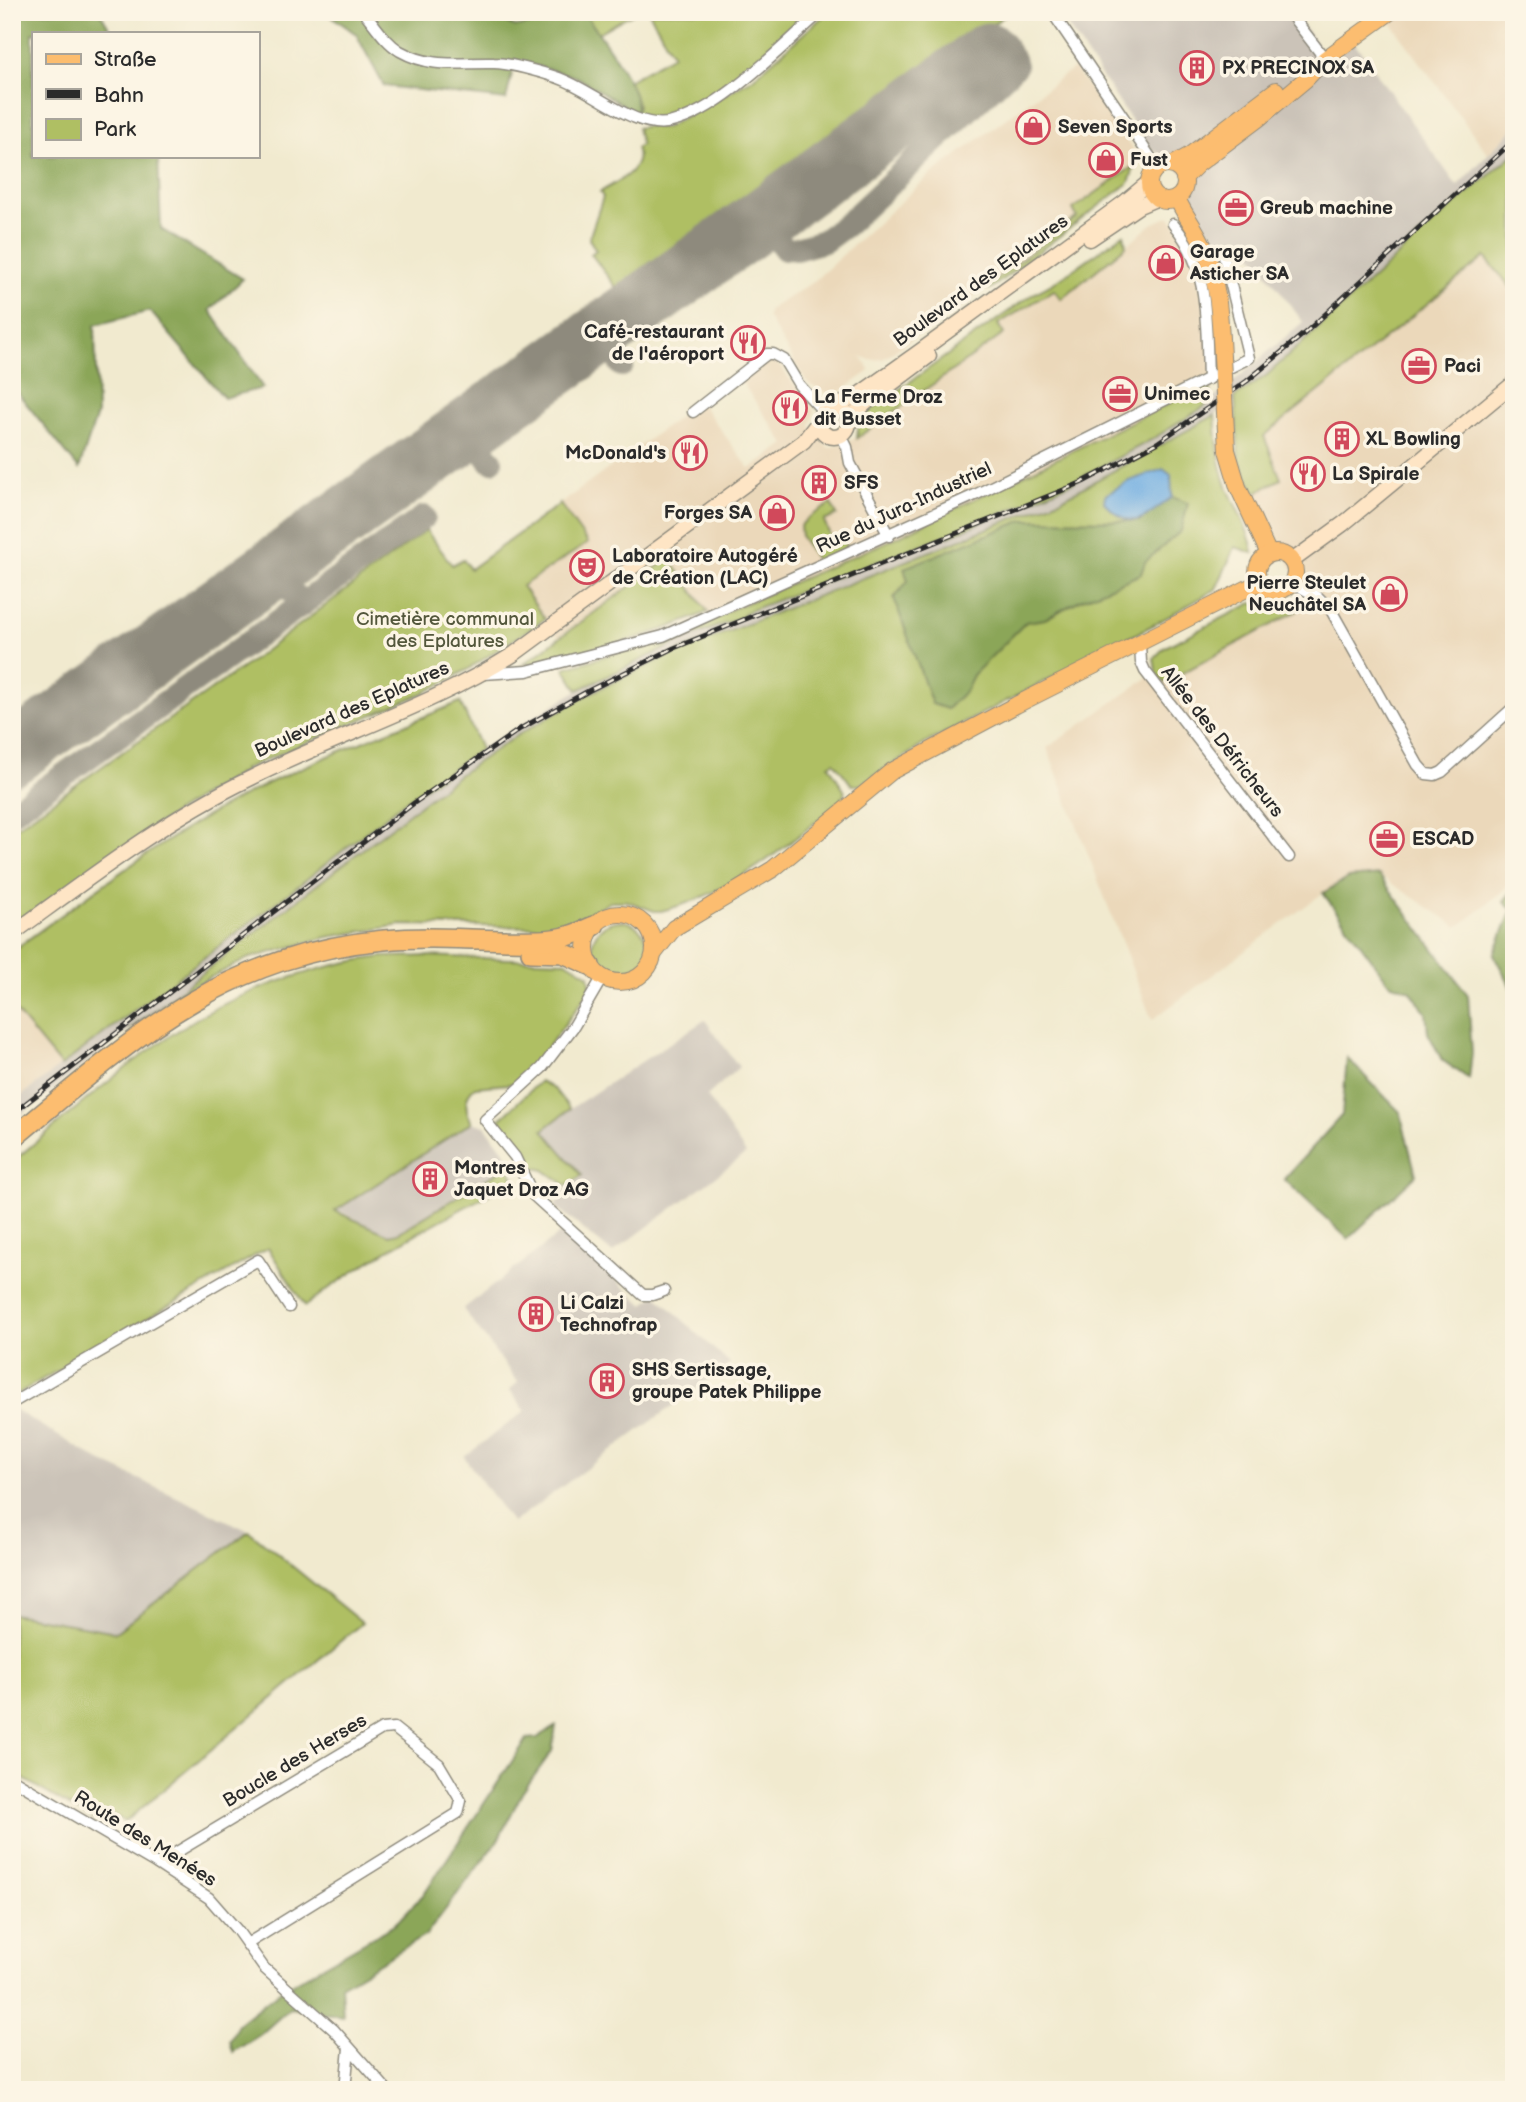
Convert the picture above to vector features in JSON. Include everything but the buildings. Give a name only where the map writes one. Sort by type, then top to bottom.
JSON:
[{"type":"highway","points":[[12,1139],[150,1027],[201,995],[255,970],[302,955],[356,943],[413,938],[554,939],[594,926]]},
{"type":"highway","points":[[12,1154],[131,1056],[180,1021],[236,992],[286,972],[359,955],[412,950],[553,952],[576,957],[596,971]]},
{"type":"main road","points":[[1164,166],[1181,172],[1184,178],[1183,189],[1177,198],[1169,201],[1158,198],[1150,190],[1150,175],[1164,166],[1190,155],[1294,75],[1325,59],[1390,12]]},
{"type":"main road","points":[[1184,178],[1306,79],[1325,59]]},
{"type":"main road","name":"Boulevard des Eplatures","points":[[12,934],[142,843],[223,792],[280,764],[402,713],[483,674],[514,654],[804,441],[826,413],[857,396],[919,352],[1149,182]]},
{"type":"main road","name":"Boulevard des Eplatures","points":[[848,420],[866,403],[1098,233],[1139,206],[1158,198]]},
{"type":"main road","points":[[1177,198],[1204,247],[1214,277],[1219,302],[1227,450],[1238,487],[1269,554]]},
{"type":"main road","points":[[1292,561],[1343,524],[1514,383]]},
{"type":"main road","points":[[842,410],[848,420],[848,427],[834,435],[821,430],[826,413],[842,410]]},
{"type":"main road","name":"Boulevard des Eplatures","points":[[804,441],[834,435]]},
{"type":"main road","points":[[1269,554],[1282,554],[1292,561],[1295,574],[1292,583],[1278,591],[1268,589],[1260,582],[1257,566],[1269,554]]},
{"type":"main road","points":[[692,916],[643,921],[621,913],[606,916],[594,926],[586,941],[587,957],[596,971],[619,982],[636,979],[649,968],[655,952],[667,934],[692,916],[748,886],[772,869],[892,771],[1084,670],[1260,582]]},
{"type":"main road","points":[[643,921],[652,935],[655,952]]},
{"type":"street","points":[[364,12],[388,42],[410,55],[444,65],[502,63],[555,76],[581,86],[634,118],[660,124],[678,121],[729,92],[821,12]]},
{"type":"street","points":[[1052,12],[1164,166]]},
{"type":"street","points":[[1289,12],[1325,59]]},
{"type":"street","points":[[1173,224],[1188,246],[1203,290],[1208,379]]},
{"type":"street","name":"Rue du Jura-Industriel","points":[[483,674],[527,671],[663,636],[889,536],[1249,358],[1224,257]]},
{"type":"street","points":[[693,412],[766,354],[773,354],[784,360],[799,385],[826,413]]},
{"type":"street","points":[[834,435],[847,447],[850,463],[889,536]]},
{"type":"street","points":[[1292,583],[1317,596],[1331,610],[1418,765],[1426,774],[1435,775],[1445,769],[1514,707]]},
{"type":"street","name":"Allée des Défricheurs","points":[[1140,644],[1141,665],[1149,678],[1289,857]]},
{"type":"street","points":[[596,971],[556,1051],[536,1075],[485,1120],[515,1157],[533,1195],[643,1296],[664,1291]]},
{"type":"street","points":[[12,1403],[258,1260],[289,1307]]},
{"type":"street","name":"Boucle des Herses","points":[[157,1864],[382,1729],[394,1728],[399,1731],[439,1764],[461,1801],[458,1813],[247,1944]]},
{"type":"street","name":"Route des Menées","points":[[12,1779],[157,1864],[209,1898],[264,1968],[334,2030],[387,2090]]},
{"type":"street","points":[[345,2090],[349,2048]]},
{"type":"shaded area","points":[[1058,12],[1293,12],[1321,50],[1347,32],[1457,186],[1514,128],[1514,154],[1438,219],[1267,375],[1215,415],[1062,499],[670,655],[591,693],[516,736],[460,774],[12,1122],[12,1103],[293,890],[404,801],[481,749],[578,690],[688,638],[742,617],[746,612],[946,534],[948,537],[1069,484],[1151,440],[1204,407],[1303,322],[1247,247],[1219,264],[1199,218],[1184,197],[1188,178],[1173,162],[1150,148]]},
{"type":"shaded area","points":[[1383,12],[1514,12],[1514,128],[1488,154]]},
{"type":"shaded area","points":[[1074,68],[1141,160],[1073,209],[1077,216],[966,302],[883,359],[870,360],[861,356],[870,371],[837,394],[820,391],[806,381],[767,316],[769,310],[813,282],[929,176]]},
{"type":"shaded area","points":[[1169,216],[1186,238],[1197,259],[1214,382],[895,538],[712,618],[669,558],[558,637],[521,586],[587,543],[560,504],[700,402],[750,469],[785,444],[741,381],[766,363],[777,362],[814,411],[810,426],[829,448],[857,438],[1004,334],[998,325],[1054,290],[1061,299],[1152,224]]},
{"type":"shaded area","points":[[1485,257],[1514,291],[1514,882],[1458,927],[1379,875],[1348,878],[1323,893],[1152,1020],[1047,748],[1156,672],[1164,683],[1309,604],[1255,493],[1281,478],[1264,436]]},
{"type":"shaded area","points":[[12,1007],[61,1066],[12,1103]]},
{"type":"shaded area","points":[[705,1020],[739,1067],[707,1096],[746,1154],[612,1253],[555,1206],[567,1186],[582,1175],[542,1130]]},
{"type":"shaded area","points":[[472,1122],[485,1126],[507,1155],[508,1166],[398,1233],[389,1235],[340,1211],[333,1212]]},
{"type":"shaded area","points":[[562,1232],[644,1305],[656,1295],[730,1364],[512,1523],[464,1457],[525,1411],[510,1390],[518,1382],[463,1309]]},
{"type":"shaded area","points":[[12,1408],[100,1461],[249,1531],[116,1632],[12,1614]]},
{"type":"green space","points":[[12,12],[100,12],[111,32],[32,32],[32,158],[158,158],[161,229],[243,279],[210,310],[263,388],[224,398],[150,311],[95,325],[97,414],[79,469],[12,386]]},
{"type":"green space","points":[[326,12],[487,12],[515,27],[538,23],[531,12],[584,12],[626,76],[636,102],[636,113],[576,77],[515,60],[506,100],[384,86],[356,34]]},
{"type":"green space","points":[[584,12],[635,12],[598,33]]},
{"type":"green space","points":[[649,12],[818,12],[768,56],[709,101],[673,118],[663,119],[636,113],[638,105],[628,81],[673,55]]},
{"type":"green space","points":[[828,12],[1010,12],[619,291],[591,254],[596,250],[589,239],[603,197],[600,192],[621,180],[636,163],[636,148],[641,145],[637,128],[665,128],[752,79]]},
{"type":"green space","points":[[1514,154],[1514,291],[1485,257],[1264,436],[1281,479],[1255,493],[1239,460],[1235,397],[1267,375],[1438,219]]},
{"type":"green space","points":[[1135,165],[1129,183],[990,289],[984,288],[1077,217],[1073,209]]},
{"type":"green space","points":[[1124,234],[1126,246],[1061,299],[1054,290],[998,324],[1004,334],[857,438],[858,428],[869,411],[1033,294],[1052,284]]},
{"type":"green space","points":[[1210,383],[1211,400],[1204,407],[1151,440],[1069,484],[947,537],[946,535],[746,612],[742,617],[688,638],[578,690],[564,668],[666,638],[895,538]]},
{"type":"green space","points":[[1215,415],[1224,477],[1246,527],[1253,553],[1235,547],[1216,589],[1155,624],[929,741],[860,785],[852,785],[834,762],[829,765],[845,792],[841,801],[779,852],[735,881],[687,903],[661,911],[627,901],[612,901],[572,922],[555,927],[401,925],[328,937],[247,959],[181,992],[129,1030],[460,774],[516,736],[591,693],[670,655],[1062,499]]},
{"type":"green space","points":[[1172,497],[1188,503],[1181,531],[1145,562],[1141,574],[1080,600],[1045,619],[1026,622],[973,675],[966,690],[947,709],[932,704],[894,598],[908,581],[904,568],[1024,520],[1139,521]]},
{"type":"green space","name":"Cimetière communal des Eplatures","points":[[560,504],[588,543],[522,586],[545,619],[467,670],[424,693],[244,769],[245,771],[155,826],[12,928],[12,830],[246,665],[426,530],[452,565],[463,559],[470,569]]},
{"type":"green space","points":[[831,504],[837,515],[824,521],[834,545],[844,541],[847,548],[822,560],[816,560],[801,537],[800,526]]},
{"type":"green space","points":[[669,558],[708,612],[617,644],[522,665]]},
{"type":"green space","points":[[1298,600],[1310,604],[1164,683],[1156,672],[1154,658],[1165,647],[1252,603],[1278,604]]},
{"type":"green space","points":[[460,702],[481,749],[405,801],[293,890],[61,1066],[12,1007],[12,951],[130,866],[190,826],[253,791]]},
{"type":"green space","points":[[1379,875],[1468,995],[1472,1053],[1469,1079],[1442,1060],[1428,1033],[1426,1013],[1410,990],[1389,983],[1323,893],[1348,878]]},
{"type":"green space","points":[[1514,887],[1513,991],[1494,955],[1512,910],[1504,902]]},
{"type":"green space","points":[[620,921],[635,926],[643,934],[648,949],[643,964],[635,972],[620,977],[605,972],[597,964],[592,949],[597,934],[605,926]]},
{"type":"green space","points":[[382,957],[566,961],[589,975],[591,989],[521,1083],[475,1087],[468,1095],[466,1104],[472,1122],[335,1211],[389,1235],[398,1233],[508,1166],[515,1180],[381,1254],[305,1306],[268,1248],[12,1397],[12,1162],[151,1049],[220,1006],[313,971]]},
{"type":"green space","points":[[1347,1058],[1400,1112],[1416,1175],[1348,1239],[1284,1179],[1342,1115]]},
{"type":"green space","points":[[540,1081],[555,1090],[570,1109],[543,1130],[582,1175],[567,1186],[523,1160],[518,1148],[498,1121]]},
{"type":"green space","points":[[249,1531],[362,1623],[125,1822],[108,1811],[99,1824],[12,1772],[12,1614],[116,1632]]},
{"type":"green space","points":[[556,1726],[552,1751],[522,1793],[498,1840],[426,1935],[341,1986],[343,2016],[290,2008],[261,2034],[233,2052],[230,2041],[238,2024],[281,1990],[394,1925],[423,1895],[527,1739],[537,1738]]},
{"type":"water","points":[[1163,469],[1171,475],[1172,497],[1146,516],[1131,520],[1123,518],[1104,502],[1105,495],[1129,481]]},
{"type":"taxiway","points":[[796,249],[824,241],[847,224],[1015,66],[1004,48],[988,53]]},
{"type":"taxiway","points":[[762,219],[785,249]]},
{"type":"taxiway","points":[[599,333],[622,365]]},
{"type":"taxiway","points":[[466,429],[491,461]]},
{"type":"taxiway","points":[[12,812],[424,517]]},
{"type":"taxiway","points":[[274,567],[302,605]]},
{"type":"runway","points":[[12,755],[762,219],[988,53]]},
{"type":"railway","points":[[12,1114],[414,803],[520,729],[674,648],[1083,482],[1157,443],[1247,381],[1306,332],[1514,140]]},
{"type":"place","name":"PX PRECINOX SA","points":[[1197,68]]},
{"type":"place","name":"Seven Sports","points":[[1033,127]]},
{"type":"place","name":"Fust","points":[[1106,160]]},
{"type":"place","name":"Greub machine","points":[[1236,208]]},
{"type":"place","name":"Garage Asticher SA","points":[[1166,263]]},
{"type":"place","name":"Café-restaurant de l'aéroport","points":[[748,343]]},
{"type":"place","name":"Paci","points":[[1419,366]]},
{"type":"place","name":"Unimec","points":[[1120,394]]},
{"type":"place","name":"La Ferme Droz dit Busset","points":[[790,408]]},
{"type":"place","name":"XL Bowling","points":[[1342,439]]},
{"type":"place","name":"McDonald's","points":[[690,453]]},
{"type":"place","name":"La Spirale","points":[[1308,474]]},
{"type":"place","name":"SFS","points":[[819,483]]},
{"type":"place","name":"Forges SA","points":[[777,513]]},
{"type":"place","name":"Laboratoire Autogéré de Création (LAC)","points":[[587,567]]},
{"type":"place","name":"Pierre Steulet Neuchâtel SA","points":[[1390,594]]},
{"type":"place","name":"ESCAD","points":[[1387,839]]},
{"type":"place","name":"Montres Jaquet Droz AG","points":[[430,1179]]},
{"type":"place","name":"Li Calzi Technofrap","points":[[536,1314]]},
{"type":"place","name":"SHS Sertissage, groupe Patek Philippe","points":[[607,1381]]}]
